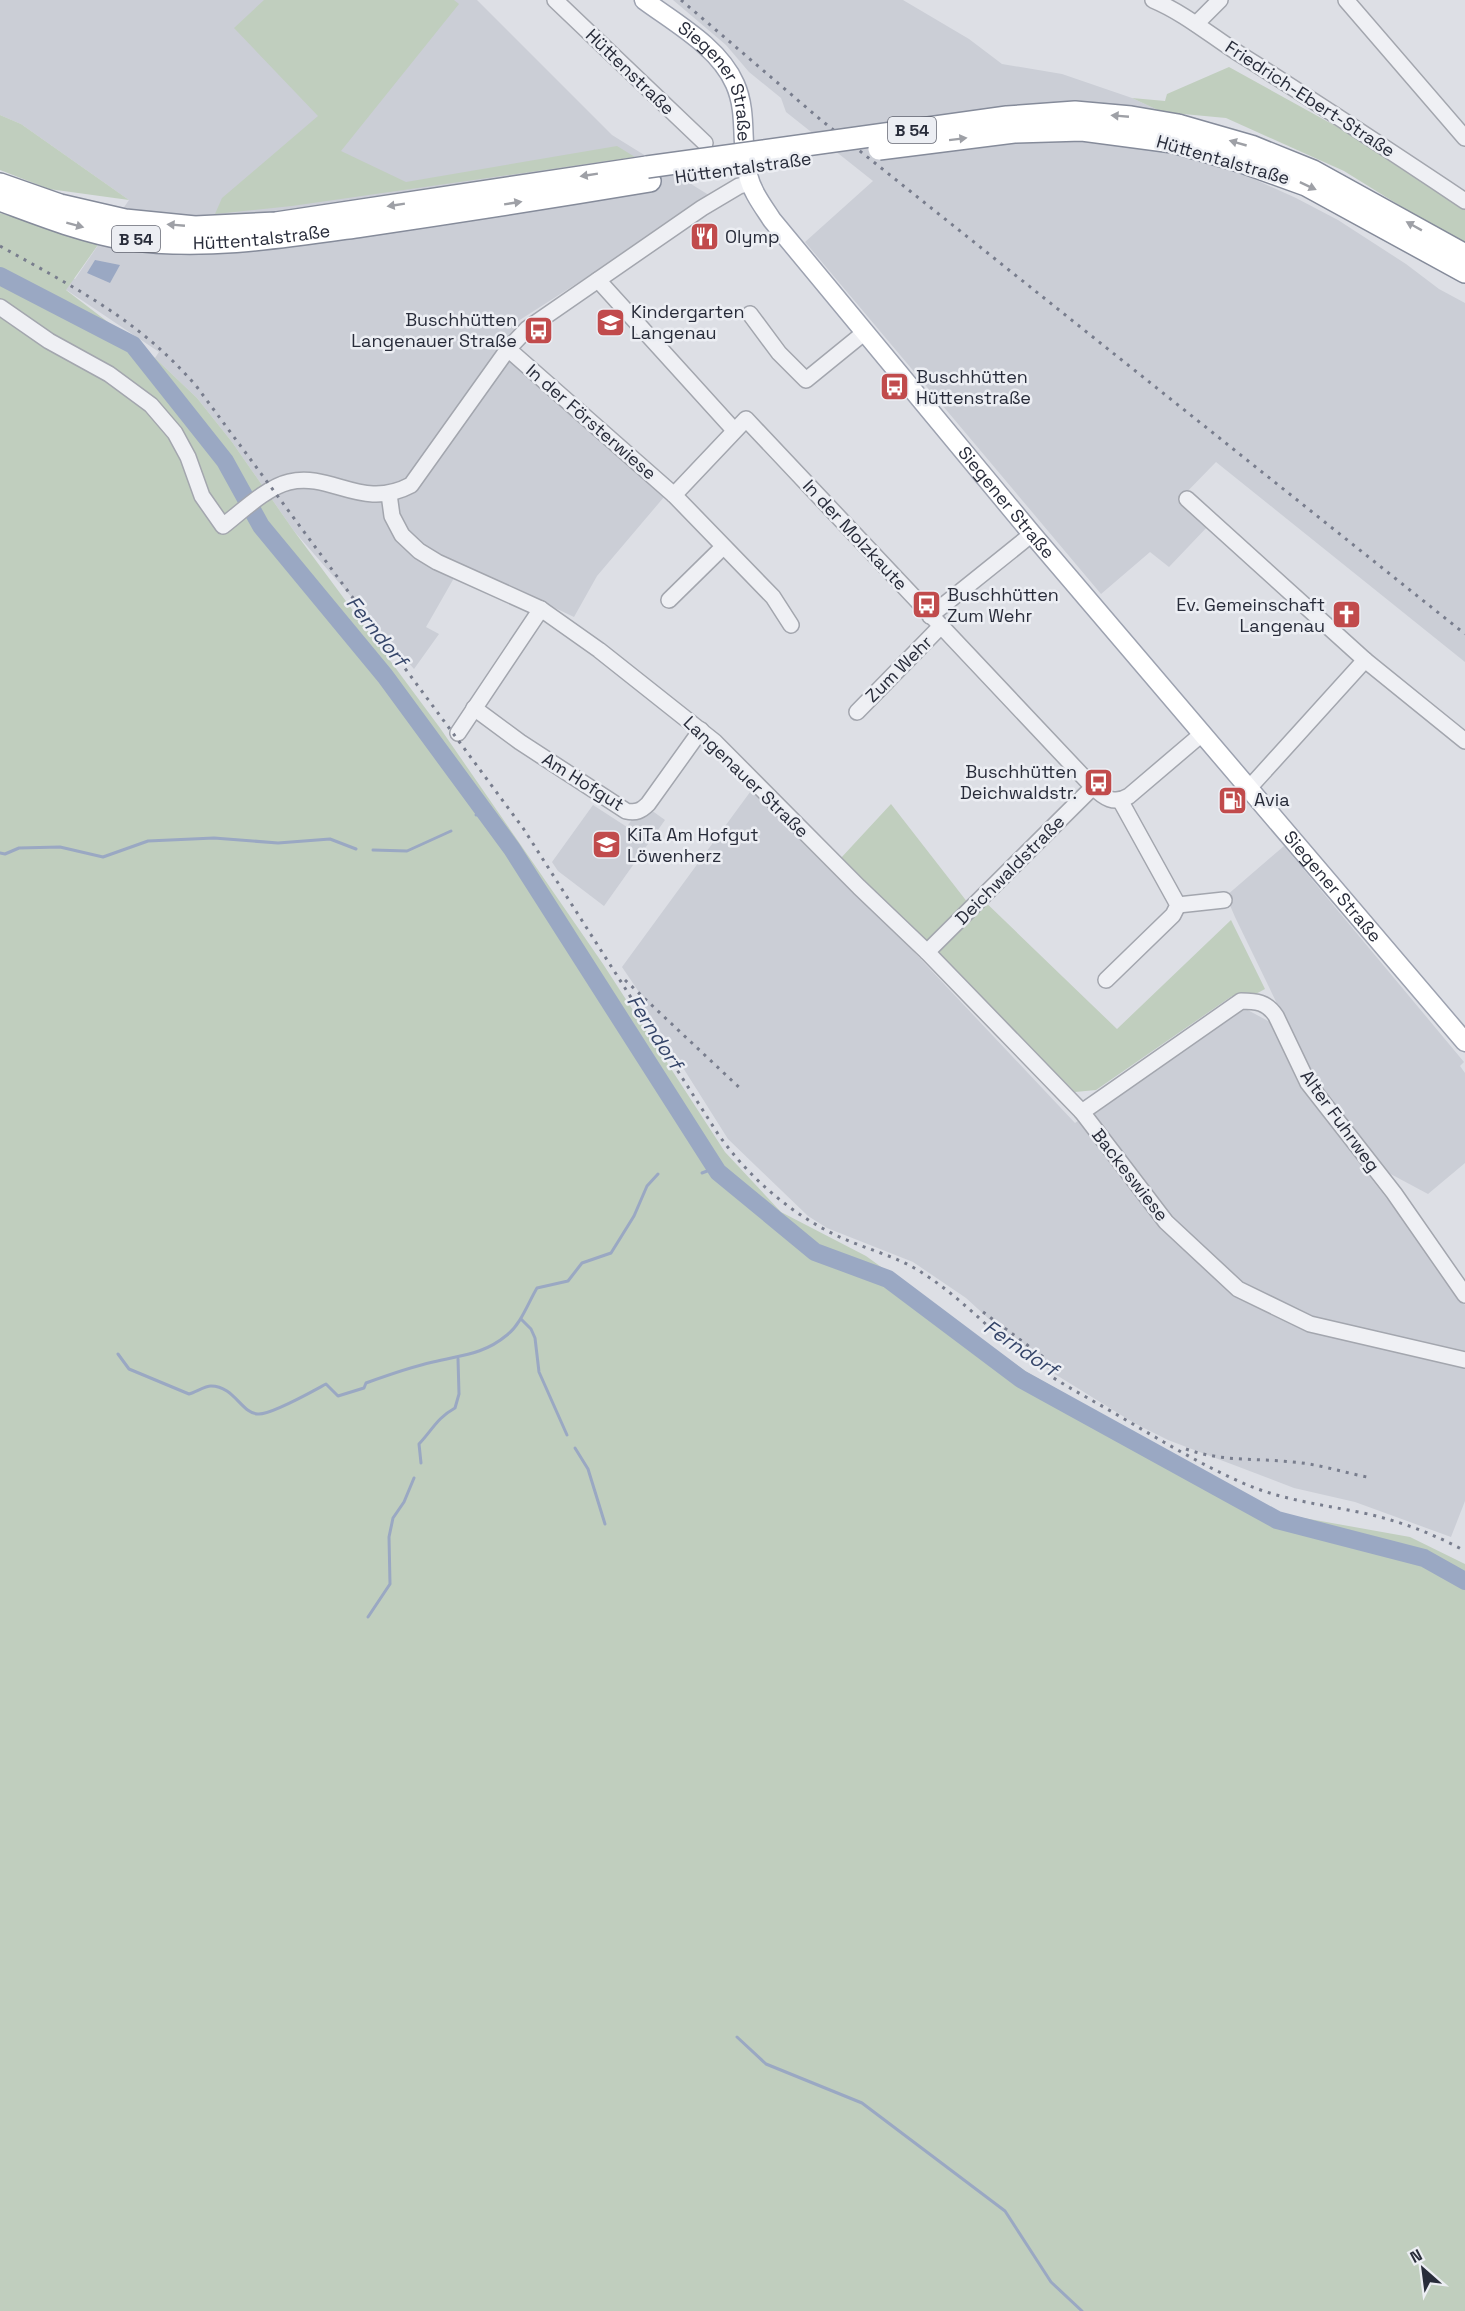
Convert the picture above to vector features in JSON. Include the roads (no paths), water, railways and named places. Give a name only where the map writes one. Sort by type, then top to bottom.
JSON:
[{"type":"highway","name":"Hüttentalstraße","points":[[0,184],[60,205],[125,220],[195,227],[276,223],[649,174],[1006,117],[1075,112],[1131,117],[1306,185],[1465,272]]},
{"type":"highway","name":"Hüttentalstraße","points":[[1175,134],[1251,146],[1313,171],[1465,255]]},
{"type":"highway","name":"Hüttentalstraße","points":[[0,200],[56,220],[125,238],[192,244],[278,238],[455,213],[649,174]]},
{"type":"main road","name":"Siegener Straße","points":[[644,0],[698,41],[727,69],[742,107],[746,164],[751,183],[772,220],[1032,534],[1465,1042]]},
{"type":"street","name":"Hüttenstraße","points":[[555,0],[705,144]]},
{"type":"street","name":"Friedrich-Ebert-Straße","points":[[1153,0],[1170,7],[1465,201]]},
{"type":"street","points":[[1196,24],[1220,0]]},
{"type":"street","points":[[1346,0],[1465,138]]},
{"type":"street","points":[[0,307],[49,341],[109,374],[151,405],[175,433],[188,457],[202,496],[223,526],[266,494],[288,482],[315,481],[366,494],[389,494],[411,485],[508,349],[527,329],[702,208],[739,186],[751,183]]},
{"type":"street","points":[[598,280],[735,430],[674,495]]},
{"type":"street","points":[[750,314],[779,353],[806,380],[865,332]]},
{"type":"street","name":"In der Försterwiese","points":[[508,349],[674,495],[773,597],[791,624]]},
{"type":"street","name":"In der Molzkaute","points":[[735,430],[746,420],[1093,787],[1107,799],[1120,800]]},
{"type":"street","name":"Langenauer Straße","points":[[389,494],[392,516],[402,535],[419,551],[437,562],[541,609],[599,650],[726,753],[859,887]]},
{"type":"street","points":[[1187,499],[1365,660],[1465,741]]},
{"type":"street","name":"Zum Wehr","points":[[857,712],[935,621],[1032,534]]},
{"type":"street","points":[[669,600],[723,547]]},
{"type":"street","points":[[458,733],[541,609]]},
{"type":"street","points":[[1250,787],[1365,660]]},
{"type":"street","name":"Am Hofgut","points":[[474,708],[520,742],[626,811],[635,813],[648,804],[700,730]]},
{"type":"street","points":[[1178,905],[1120,800],[1129,796],[1203,733]]},
{"type":"street","name":"Deichwaldstraße","points":[[927,952],[1093,787]]},
{"type":"street","name":"Backeswiese","points":[[859,887],[927,952],[1082,1112],[1166,1222],[1238,1289],[1310,1324],[1465,1360]]},
{"type":"street","points":[[1178,905],[1224,900]]},
{"type":"street","points":[[1106,980],[1173,915],[1178,905]]},
{"type":"street","name":"Alter Fuhrweg","points":[[1082,1112],[1241,1001],[1258,1000],[1271,1009],[1276,1016],[1308,1083],[1394,1193],[1465,1295]]},
{"type":"water","points":[[95,260],[120,265],[110,283],[87,273]]},
{"type":"waterway","name":"Ferndorf","points":[[0,276],[133,345],[225,461],[261,526],[385,676],[512,849],[718,1172],[815,1252],[888,1279],[1021,1379],[1277,1520],[1424,1558],[1465,1581]]},
{"type":"waterway","points":[[476,815],[483,810]]},
{"type":"waterway","points":[[373,850],[407,851],[451,831]]},
{"type":"waterway","points":[[0,853],[5,854],[19,848],[60,847],[103,857],[148,841],[214,838],[278,843],[330,839],[356,849]]},
{"type":"waterway","points":[[702,1173],[715,1168]]},
{"type":"waterway","points":[[118,1354],[129,1369],[189,1394],[209,1386],[219,1387],[226,1390],[247,1410],[258,1414],[282,1407],[326,1384],[338,1396],[364,1388],[366,1383],[400,1371],[462,1356],[489,1347],[507,1335],[520,1319],[537,1288],[568,1281],[582,1263],[611,1253],[634,1216],[647,1186],[658,1174]]},
{"type":"waterway","points":[[521,1319],[531,1329],[535,1338],[539,1372],[567,1435]]},
{"type":"waterway","points":[[421,1463],[419,1444],[439,1420],[455,1408],[459,1394],[458,1359]]},
{"type":"waterway","points":[[575,1448],[588,1469],[605,1524]]},
{"type":"waterway","points":[[368,1617],[390,1584],[389,1537],[393,1518],[404,1502],[414,1478]]},
{"type":"waterway","points":[[737,2037],[766,2064],[862,2103],[1005,2211],[1051,2282],[1082,2311]]},
{"type":"railway","points":[[681,0],[821,120],[1465,634]]},
{"type":"railway","points":[[0,246],[80,291],[129,324],[175,363],[197,387],[523,828],[718,1134],[744,1166],[773,1194],[806,1219],[824,1229],[884,1254],[924,1274],[952,1294],[1015,1350],[1039,1368],[1211,1468],[1275,1495],[1368,1514],[1405,1525],[1442,1539],[1465,1551]]},
{"type":"railway","points":[[625,980],[743,1091]]},
{"type":"railway","points":[[983,1312],[1046,1359]]},
{"type":"railway","points":[[1186,1449],[1226,1458],[1302,1463],[1367,1477]]},
{"type":"place","name":"Olymp","points":[[704,237]]},
{"type":"place","name":"Kindergarten Langenau","points":[[610,322]]},
{"type":"place","name":"Buschhütten Langenauer Straße","points":[[538,330]]},
{"type":"place","name":"Buschhütten Hüttenstraße","points":[[895,387]]},
{"type":"place","name":"Buschhütten Zum Wehr","points":[[926,605]]},
{"type":"place","name":"Ev. Gemeinschaft Langenau","points":[[1346,615]]},
{"type":"place","name":"Buschhütten Deichwaldstr.","points":[[1098,782]]},
{"type":"place","name":"Avia","points":[[1233,800]]},
{"type":"place","name":"KiTa Am Hofgut Löwenherz","points":[[606,845]]}]
